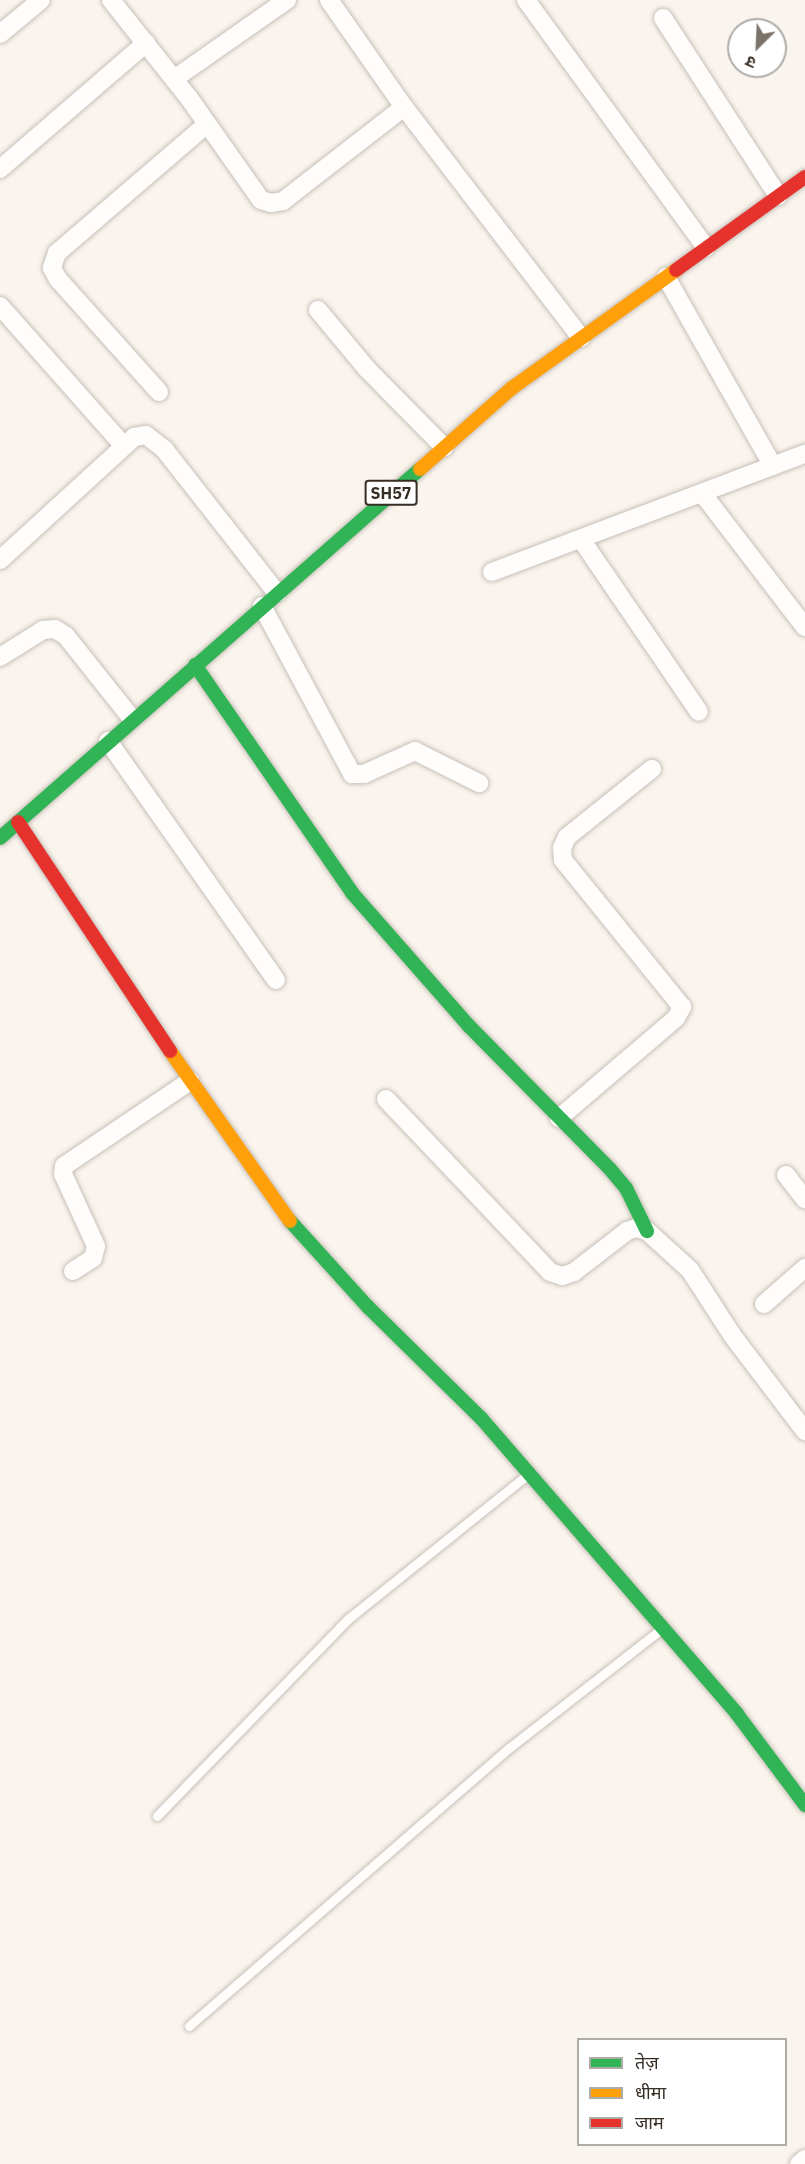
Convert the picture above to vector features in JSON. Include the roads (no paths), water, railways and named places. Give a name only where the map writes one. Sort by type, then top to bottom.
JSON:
[{"type":"street","points":[[0,34],[40,0]]},
{"type":"street","points":[[111,0],[174,79],[261,200],[270,203],[283,201],[404,106]]},
{"type":"street","points":[[174,79],[287,0]]},
{"type":"street","points":[[329,0],[404,106],[581,338]]},
{"type":"street","points":[[526,0],[706,248]]},
{"type":"street","points":[[663,18],[778,196]]},
{"type":"street","points":[[0,169],[146,43]]},
{"type":"street","points":[[159,392],[57,279],[52,268],[57,253],[207,124]]},
{"type":"street","name":"SH57","points":[[0,838],[132,719],[512,388],[805,177]]},
{"type":"street","points":[[666,277],[773,466]]},
{"type":"street","points":[[0,306],[124,446]]},
{"type":"street","points":[[318,310],[366,369],[444,447]]},
{"type":"street","points":[[0,560],[134,437],[154,438],[276,593]]},
{"type":"street","points":[[492,572],[805,454]]},
{"type":"street","points":[[702,493],[805,627]]},
{"type":"street","points":[[581,539],[699,712]]},
{"type":"street","points":[[262,606],[352,774],[364,774],[415,751],[479,783]]},
{"type":"street","points":[[0,657],[43,630],[55,629],[66,636],[132,719]]},
{"type":"street","points":[[195,664],[352,893],[468,1025],[626,1188],[647,1231],[690,1270],[732,1335],[805,1431]]},
{"type":"street","points":[[108,741],[276,980]]},
{"type":"street","points":[[559,1118],[676,1018],[682,1007],[563,860],[562,848],[567,837],[652,769]]},
{"type":"street","points":[[18,822],[190,1081],[291,1222],[368,1307],[481,1418],[737,1714],[804,1801]]},
{"type":"street","points":[[73,1271],[93,1258],[96,1246],[63,1174],[64,1166],[190,1081]]},
{"type":"street","points":[[386,1099],[550,1272],[562,1276],[574,1272],[627,1231],[636,1228],[647,1231]]},
{"type":"street","points":[[786,1175],[805,1199]]},
{"type":"street","points":[[764,1304],[805,1268]]},
{"type":"street","points":[[799,2164],[805,2159]]},
{"type":"lane","points":[[157,1816],[348,1619],[529,1473]]},
{"type":"lane","points":[[189,2026],[510,1748],[662,1628]]}]
